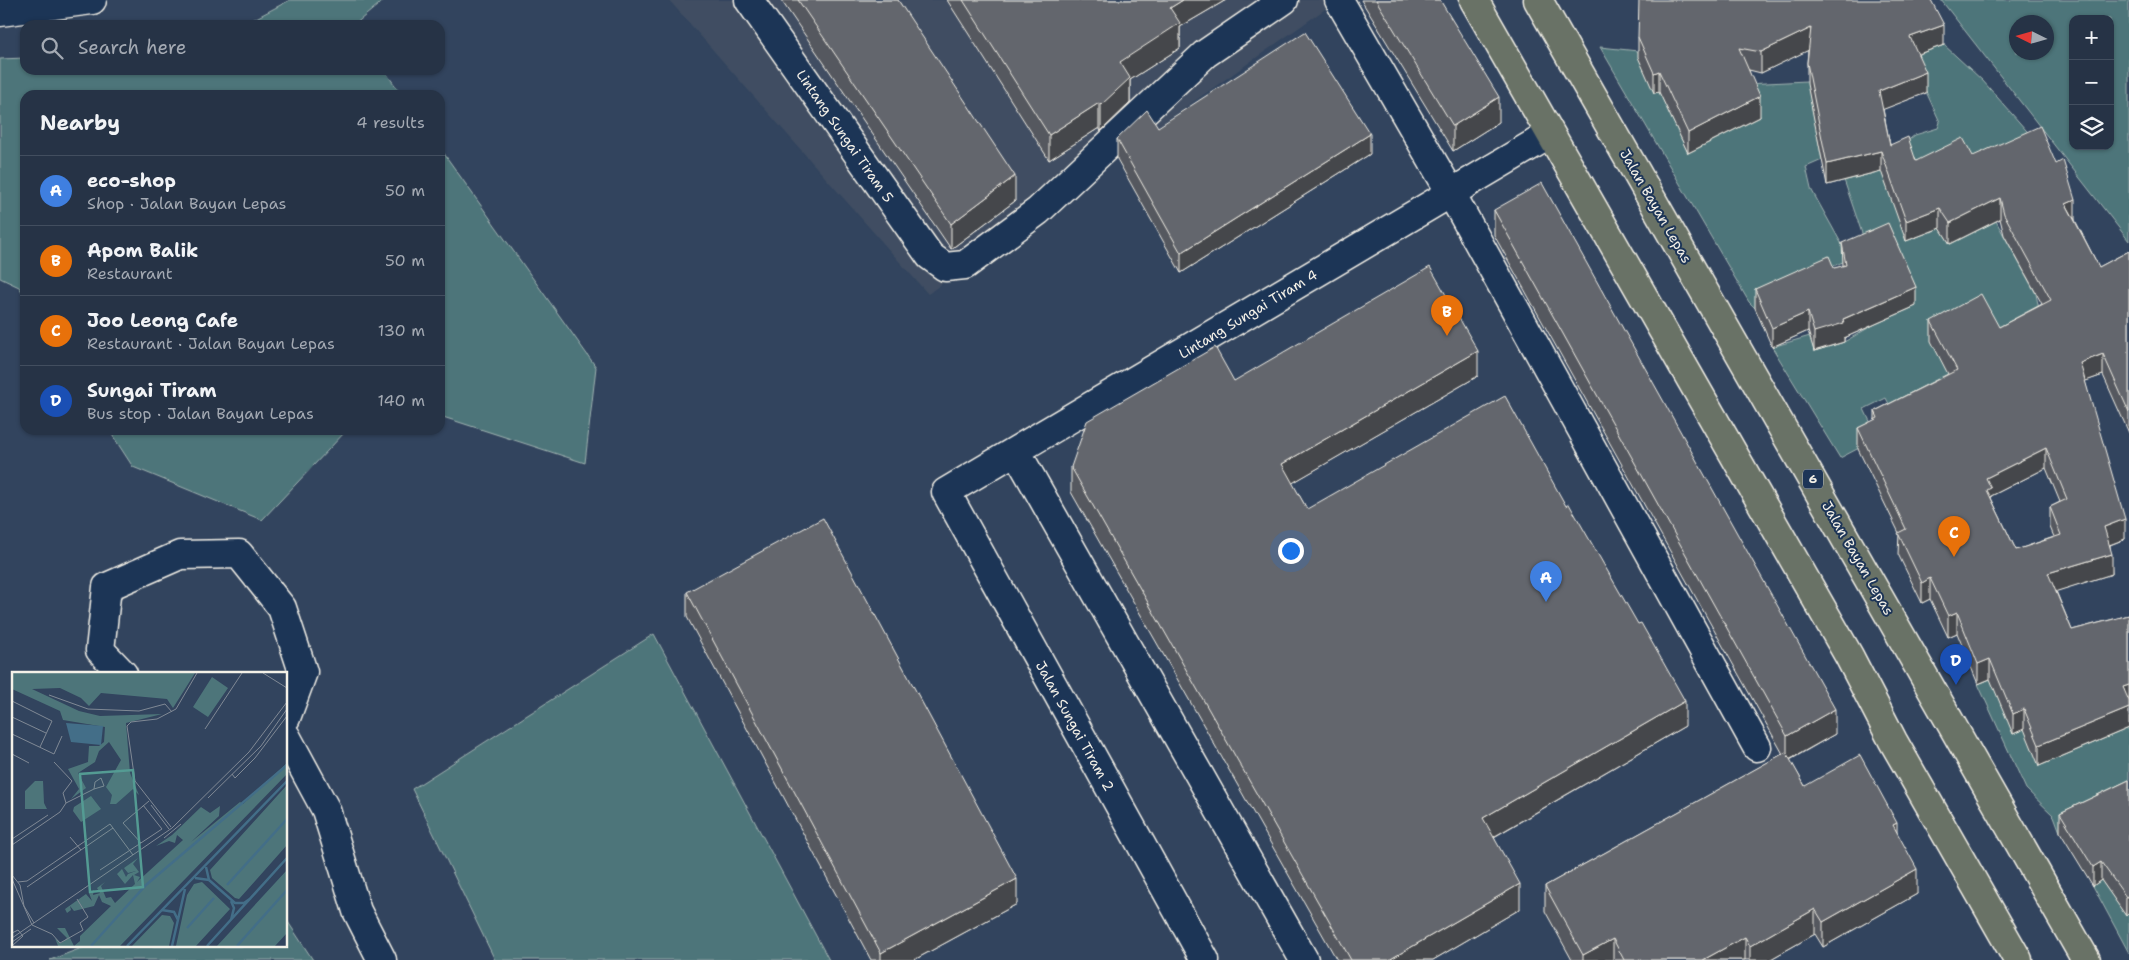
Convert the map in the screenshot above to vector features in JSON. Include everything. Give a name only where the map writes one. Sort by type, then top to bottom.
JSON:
[{"type":"highway","points":[[1474,0],[1549,135],[1844,647],[1893,741],[2018,960]]},
{"type":"highway","name":"Jalan Bayan Lepas","points":[[1538,0],[2086,960]]},
{"type":"street","points":[[0,12],[92,0]]},
{"type":"street","name":"Lintang Sungai Tiram 5","points":[[749,0],[930,256],[945,267],[965,265],[1038,211],[1205,54],[1284,0]]},
{"type":"street","points":[[1340,0],[1451,193],[1757,747]]},
{"type":"street","name":"Lintang Sungai Tiram 4","points":[[946,492],[1549,135]]},
{"type":"street","points":[[1016,451],[1304,960]]},
{"type":"street","name":"Jalan Sungai Tiram 2","points":[[946,492],[1205,960]]},
{"type":"street","points":[[122,672],[100,650],[107,588],[180,555],[239,554],[282,608],[303,672],[288,713]]},
{"type":"street","points":[[288,740],[326,810],[357,911],[382,960]]},
{"type":"shaded area","points":[[669,0],[1338,0],[1038,211],[928,294]]},
{"type":"green space","points":[[290,0],[384,0],[360,20],[252,20]]},
{"type":"green space","points":[[1941,0],[2129,0],[2129,241]]},
{"type":"green space","points":[[1944,45],[1983,81],[2040,146],[1931,232],[1940,228],[1950,244],[1996,221],[2036,294],[2041,320],[1992,350],[1900,426],[1886,398],[1864,409],[1878,438],[1840,458],[1772,347],[1810,336],[1814,351],[1844,342],[1875,324],[1868,251],[1844,180],[1888,156],[1915,135],[1938,128],[1940,122],[1910,57]]},
{"type":"green space","points":[[1600,47],[1638,51],[1654,93],[1659,92],[1688,153],[1746,84],[1807,81],[1822,160],[1806,167],[1811,189],[1850,259],[1812,275],[1814,282],[1755,308],[1749,302]]},
{"type":"green space","points":[[20,58],[20,75],[388,75],[398,90],[20,90],[20,288],[0,278],[0,59]]},
{"type":"green space","points":[[445,155],[596,367],[585,463],[445,418]]},
{"type":"green space","points":[[112,435],[342,435],[262,520],[133,467]]},
{"type":"green space","points":[[654,634],[829,960],[495,960],[412,789]]},
{"type":"green space","points":[[2010,671],[2024,729],[2129,728],[2129,798],[2060,832],[2054,816],[2026,789],[1978,684]]},
{"type":"green space","points":[[2101,880],[2126,915],[2129,913],[2129,953],[2093,886]]},
{"type":"green space","points":[[288,922],[313,960],[50,960],[82,948],[288,948]]},
{"type":"building","points":[[798,0],[898,0],[1015,176],[951,224]]},
{"type":"building","points":[[963,0],[1183,0],[1170,8],[1180,23],[1120,62],[1130,78],[1101,105],[1099,103],[1049,135]]},
{"type":"building","points":[[1376,0],[1440,0],[1499,97],[1453,126]]},
{"type":"building","points":[[1639,0],[1931,0],[1944,25],[1910,37],[1926,72],[1879,91],[1890,145],[1908,137],[1916,161],[1963,138],[1973,156],[2040,126],[2056,164],[2063,160],[2075,200],[2066,204],[2099,267],[2129,251],[2129,412],[2103,354],[2080,363],[2125,519],[2104,527],[2112,554],[2048,573],[2072,630],[2129,615],[2129,685],[2123,687],[2129,701],[2129,708],[2039,745],[2024,709],[2013,714],[1990,659],[1978,664],[1957,612],[1948,616],[1930,578],[1922,583],[1898,533],[1906,529],[1858,428],[1878,418],[1875,411],[1957,370],[1931,321],[1981,294],[1999,327],[2051,300],[2004,214],[2000,198],[1950,223],[1940,208],[1906,221],[1881,151],[1827,164],[1807,63],[1811,28],[1761,52],[1739,48],[1760,96],[1688,133],[1659,71],[1654,73],[1638,37]],"holes":[[[2046,448],[2067,499],[2050,507],[2061,535],[2016,550],[1987,490],[1991,488],[1986,478]]]},
{"type":"building","points":[[1305,32],[1370,134],[1181,253],[1117,139],[1147,110],[1158,127]]},
{"type":"building","points":[[1542,183],[1835,709],[1787,736],[1494,210]]},
{"type":"building","points":[[1888,223],[1916,287],[1843,319],[1844,323],[1814,332],[1808,312],[1772,328],[1755,289],[1829,256],[1834,268],[1846,265],[1842,243]]},
{"type":"building","points":[[1430,267],[1478,351],[1282,464],[1307,509],[1505,396],[1566,506],[1569,504],[1638,624],[1641,623],[1685,701],[1483,818],[1520,884],[1389,960],[1351,960],[1071,467],[1087,421],[1215,347],[1234,381]]},
{"type":"building","points":[[823,518],[1017,879],[881,953],[687,592]]},
{"type":"building","points":[[1786,752],[1805,786],[1860,755],[1897,823],[1893,825],[1917,869],[1823,922],[1815,909],[1750,946],[1745,937],[1703,960],[1624,960],[1613,939],[1583,955],[1545,886]]},
{"type":"building","points":[[2129,780],[2129,895],[2126,897],[2101,862],[2093,867],[2060,813]]},
{"type":"place","name":"Apom Balik","points":[[1447,336]]},
{"type":"place","name":"Joo Leong Cafe","points":[[1954,557]]},
{"type":"place","name":"eco-shop","points":[[1546,602]]},
{"type":"place","name":"Sungai Tiram","points":[[1956,685]]}]
